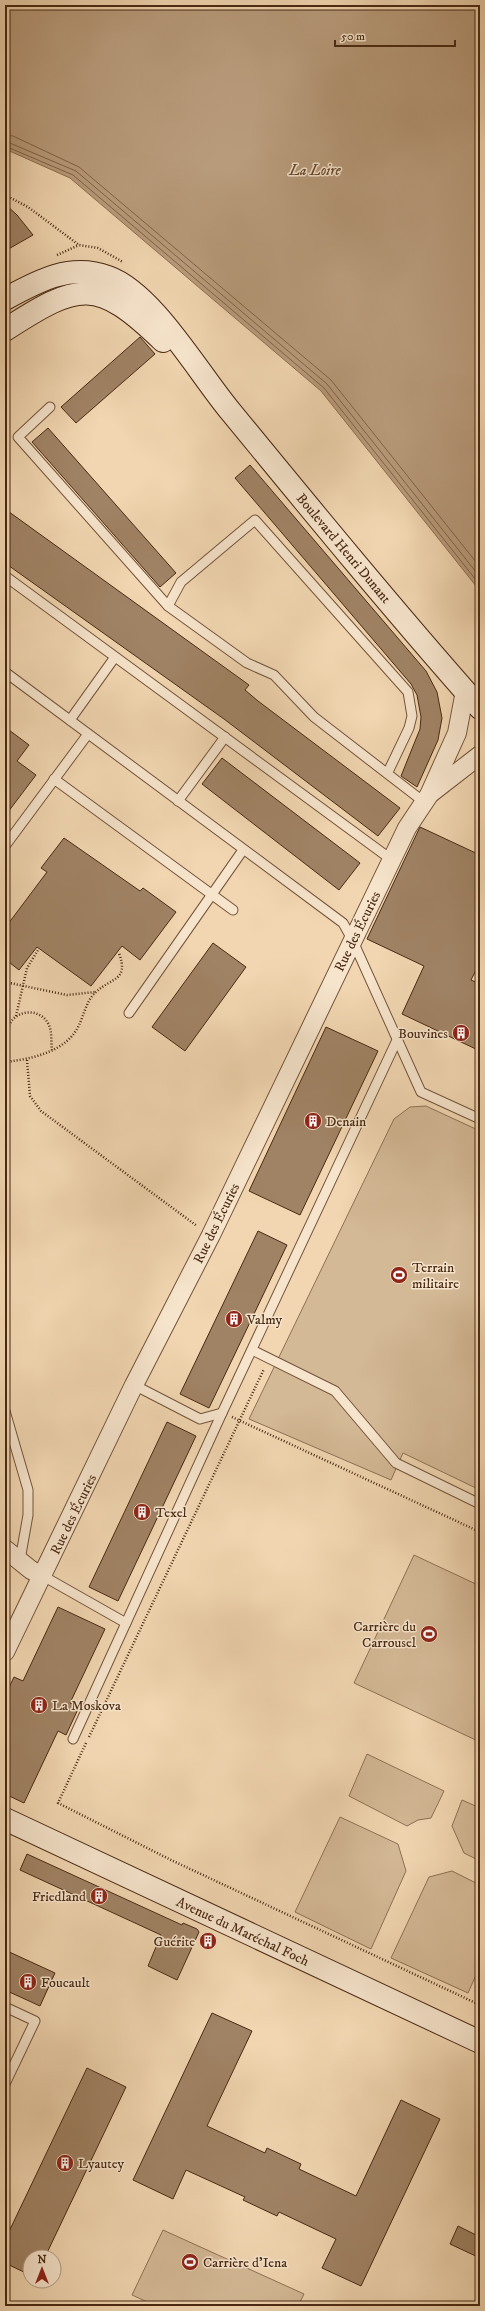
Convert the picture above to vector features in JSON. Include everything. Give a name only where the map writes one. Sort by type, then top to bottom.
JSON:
[{"type":"main road","points":[[5,299],[54,275],[71,272],[91,272],[108,277],[126,285],[146,303],[164,323],[209,386]]},
{"type":"main road","points":[[5,330],[60,297],[86,293],[102,296],[116,301],[135,314],[209,386]]},
{"type":"main road","name":"Boulevard Henri Dunant","points":[[209,386],[480,708]]},
{"type":"main road","name":"Avenue du Maréchal Foch","points":[[5,1819],[480,2042]]},
{"type":"street","name":"Rue des Écuries","points":[[5,1652],[134,1385],[210,1236],[352,939],[407,828],[427,798],[456,733],[465,691]]},
{"type":"street","name":"Rue des Écuries","points":[[427,798],[480,755]]},
{"type":"street","points":[[5,1549],[31,1570],[43,1576]]},
{"type":"lane","points":[[50,407],[18,437],[168,606],[247,663],[274,675],[314,717],[388,772],[427,798]]},
{"type":"lane","points":[[168,606],[181,582],[255,520],[408,692],[412,716],[410,728],[388,772]]},
{"type":"lane","points":[[5,576],[392,860]]},
{"type":"lane","points":[[70,720],[115,657]]},
{"type":"lane","points":[[5,672],[343,923],[352,939],[421,1092],[480,1119]]},
{"type":"lane","points":[[5,846],[88,734]]},
{"type":"lane","points":[[178,801],[225,738]]},
{"type":"lane","points":[[54,779],[233,910]]},
{"type":"lane","points":[[129,1013],[243,850]]},
{"type":"lane","points":[[73,1739],[222,1413],[397,1040]]},
{"type":"lane","points":[[252,1350],[335,1391],[396,1463],[480,1504]]},
{"type":"lane","points":[[134,1385],[200,1419],[222,1413]]},
{"type":"lane","points":[[5,1411],[28,1490],[28,1515],[20,1560]]},
{"type":"lane","points":[[43,1576],[126,1623]]},
{"type":"lane","points":[[5,2007],[35,2021],[5,2084]]},
{"type":"path","points":[[5,195],[28,206],[79,245],[98,248],[125,263]]},
{"type":"path","points":[[5,1037],[9,1026],[16,1017],[27,968],[38,950]]},
{"type":"path","points":[[5,1062],[27,1060],[52,1050],[69,1040],[78,1028],[90,999],[96,992],[119,977],[122,970],[122,962],[119,953]]},
{"type":"path","points":[[5,982],[67,995],[96,992]]},
{"type":"path","points":[[16,1017],[31,1013],[45,1018],[50,1027],[52,1050]]},
{"type":"path","points":[[27,1060],[30,1096],[42,1111],[210,1236]]},
{"type":"path","points":[[269,1358],[58,1803],[171,1860],[480,2005]]},
{"type":"path","points":[[222,1413],[240,1419],[480,1532]]},
{"type":"shaded area","name":"Terrain militaire","points":[[426,1106],[480,1131],[480,1490],[403,1453],[391,1480],[249,1419],[394,1119],[410,1107]]},
{"type":"shaded area","name":"Carrière du Carrousel","points":[[414,1555],[480,1586],[480,1742],[354,1683]]},
{"type":"shaded area","points":[[367,1754],[444,1791],[431,1818],[418,1820],[407,1826],[349,1796]]},
{"type":"shaded area","points":[[462,1800],[480,1808],[480,1861],[464,1853],[452,1826]]},
{"type":"shaded area","points":[[340,1817],[398,1844],[406,1871],[371,1949],[295,1912]]},
{"type":"shaded area","points":[[452,1871],[480,1885],[480,1966],[468,1993],[391,1958],[429,1877]]},
{"type":"shaded area","name":"Carrière d'Iena","points":[[163,2230],[304,2294],[298,2306],[156,2306],[132,2295]]},
{"type":"water","name":"La Loire","points":[[5,5],[480,5],[480,591],[321,391],[70,178],[5,149]]},
{"type":"building","points":[[5,204],[17,215],[33,235],[5,251]]},
{"type":"building","points":[[140,337],[155,354],[76,423],[61,407]]},
{"type":"building","points":[[48,428],[176,573],[160,587],[32,442]]},
{"type":"building","points":[[250,465],[426,671],[437,692],[442,718],[438,740],[417,787],[401,776],[420,729],[421,717],[417,695],[411,684],[235,478]]},
{"type":"building","points":[[5,509],[249,685],[245,690],[258,701],[400,808],[378,836],[224,719],[5,563]]},
{"type":"building","points":[[5,727],[29,745],[17,761],[36,775],[5,816]]},
{"type":"building","points":[[222,758],[360,863],[339,890],[202,784]]},
{"type":"building","points":[[420,827],[480,855],[480,962],[471,980],[480,984],[480,1051],[402,1014],[424,966],[367,939]]},
{"type":"building","points":[[64,838],[140,891],[143,888],[176,912],[140,960],[122,946],[91,986],[37,947],[19,970],[5,959],[5,928],[47,872],[41,868]]},
{"type":"building","points":[[213,943],[246,967],[185,1051],[152,1027]]},
{"type":"building","name":"Denain","points":[[326,1027],[378,1051],[300,1215],[249,1191]]},
{"type":"building","name":"Valmy","points":[[258,1231],[287,1245],[209,1408],[180,1394]]},
{"type":"building","name":"Texel","points":[[167,1422],[196,1436],[118,1601],[89,1587]]},
{"type":"building","name":"La Moskova","points":[[58,1607],[105,1629],[70,1703],[79,1707],[66,1735],[58,1731],[24,1803],[5,1794],[5,1720],[10,1709],[5,1706],[5,1696],[14,1677],[23,1681]]},
{"type":"building","name":"Friedland","points":[[27,1854],[182,1925],[183,1923],[197,1929],[199,1932],[177,1980],[148,1966],[161,1935],[20,1870]]},
{"type":"building","name":"Foucault","points":[[5,1950],[55,1973],[40,2006],[5,1990]]},
{"type":"building","points":[[212,2013],[252,2031],[207,2126],[265,2153],[267,2148],[301,2164],[299,2169],[356,2196],[401,2100],[440,2119],[361,2286],[322,2268],[336,2239],[279,2212],[277,2216],[243,2200],[245,2197],[186,2170],[173,2199],[133,2180]]},
{"type":"building","name":"Lyautey","points":[[87,2068],[126,2087],[49,2249],[22,2249],[22,2271],[5,2263],[5,2240]]},
{"type":"building","points":[[458,2226],[480,2237],[480,2258],[450,2244]]},
{"type":"place","name":"Bouvines","points":[[461,1033]]},
{"type":"place","name":"Denain","points":[[313,1121]]},
{"type":"place","name":"Terrain militaire","points":[[399,1275]]},
{"type":"place","name":"Valmy","points":[[234,1319]]},
{"type":"place","name":"Texel","points":[[142,1512]]},
{"type":"place","name":"Carrière du Carrousel","points":[[429,1634]]},
{"type":"place","name":"La Moskova","points":[[39,1705]]},
{"type":"place","name":"Friedland","points":[[99,1896]]},
{"type":"place","name":"Guérite","points":[[208,1941]]},
{"type":"place","name":"Foucault","points":[[28,1982]]},
{"type":"place","name":"Lyautey","points":[[65,2163]]},
{"type":"place","name":"Carrière d'Iena","points":[[190,2262]]}]
